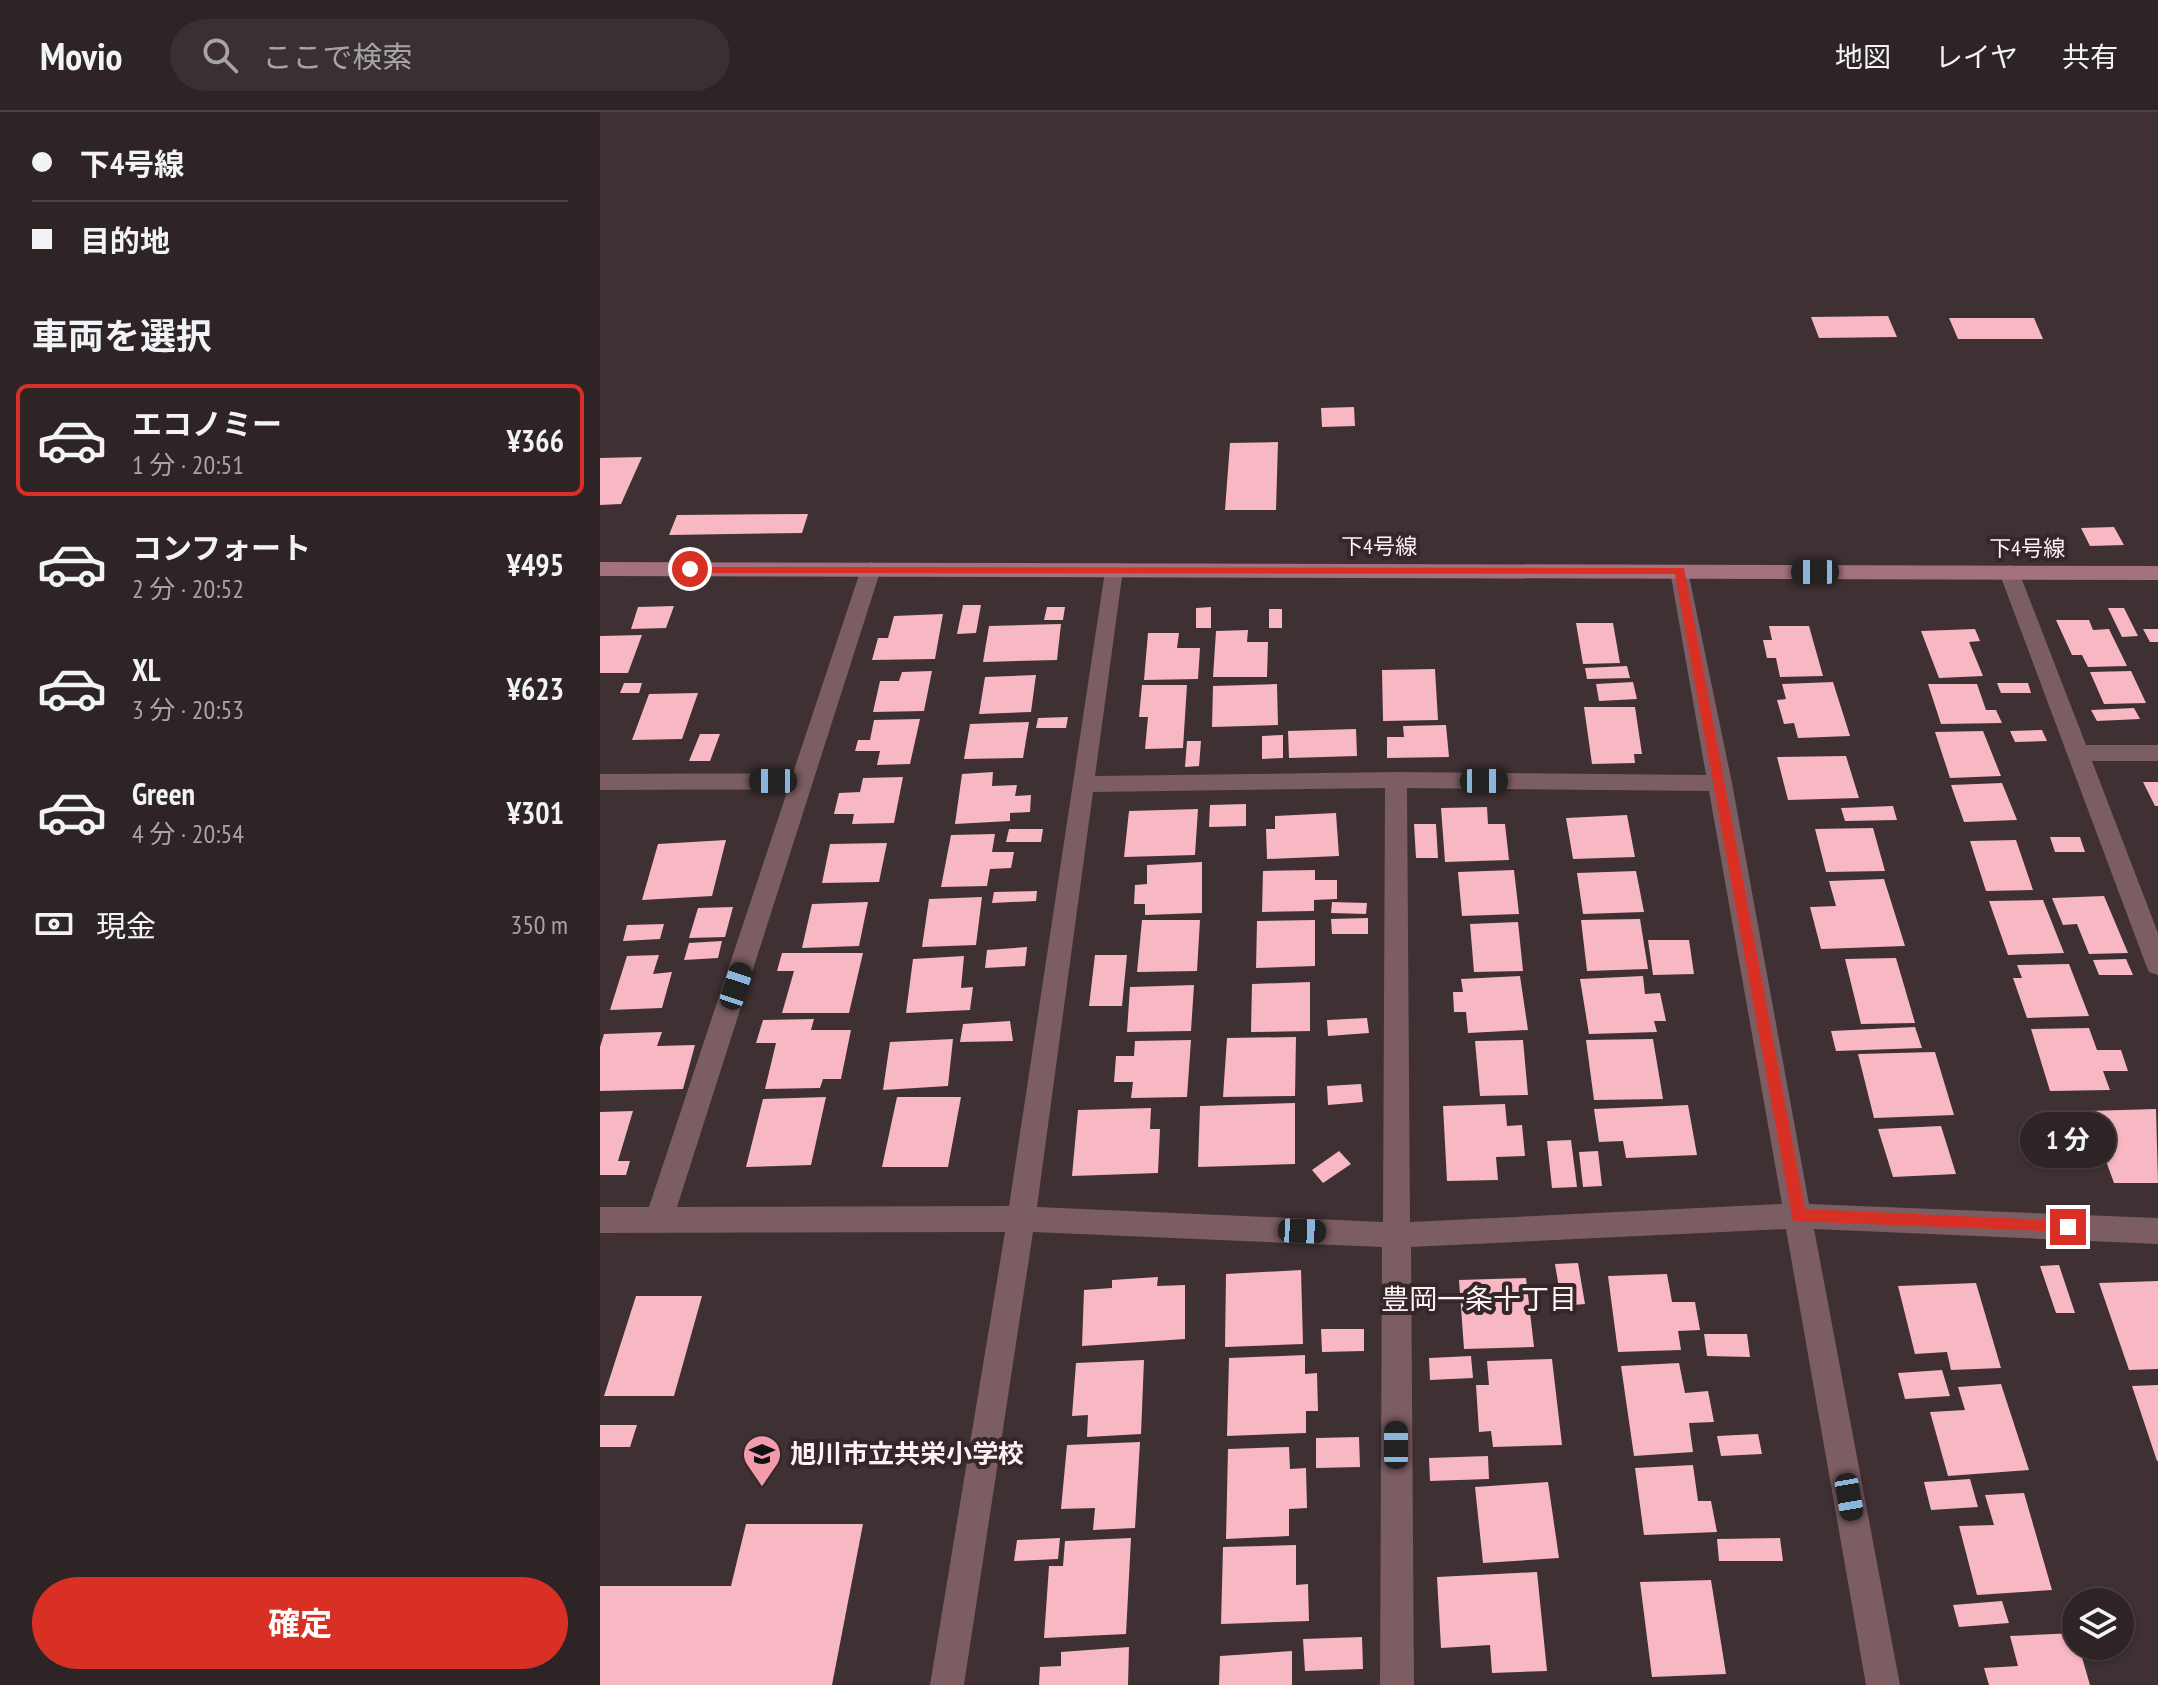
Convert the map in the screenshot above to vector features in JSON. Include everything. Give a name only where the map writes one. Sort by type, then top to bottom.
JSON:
[{"type":"street","name":"下4号線","points":[[600,569],[2158,573]]},
{"type":"street","points":[[659,1220],[871,569]]},
{"type":"street","points":[[947,1685],[1021,1219],[1113,570]]},
{"type":"street","points":[[1680,571],[1883,1685]]},
{"type":"street","points":[[2009,572],[2158,965]]},
{"type":"street","points":[[2078,753],[2158,753]]},
{"type":"street","points":[[1082,784],[1396,780],[1721,783]]},
{"type":"street","points":[[1396,780],[1397,1685]]},
{"type":"street","points":[[600,782],[802,781]]},
{"type":"street","points":[[600,1220],[1021,1219],[1395,1235],[1798,1216],[2158,1231]]},
{"type":"building","points":[[1888,316],[1897,337],[1819,338],[1811,317]]},
{"type":"building","points":[[1949,318],[2034,318],[2043,339],[1958,339]]},
{"type":"building","points":[[1354,407],[1355,426],[1322,427],[1321,408]]},
{"type":"building","points":[[1278,442],[1276,510],[1225,510],[1230,443]]},
{"type":"building","points":[[642,457],[621,504],[600,505],[600,458]]},
{"type":"building","points":[[808,514],[802,533],[669,535],[677,515]]},
{"type":"building","points":[[2114,527],[2124,545],[2090,546],[2081,528]]},
{"type":"building","points":[[963,605],[981,605],[976,633],[957,634]]},
{"type":"building","points":[[674,606],[666,628],[631,629],[638,607]]},
{"type":"building","points":[[1047,607],[1065,607],[1063,620],[1044,620]]},
{"type":"building","points":[[1211,607],[1211,628],[1196,628],[1196,608]]},
{"type":"building","points":[[2108,608],[2124,608],[2138,636],[2122,637]]},
{"type":"building","points":[[1269,609],[1282,609],[1282,628],[1269,628]]},
{"type":"building","points":[[943,614],[935,659],[872,660],[878,638],[888,638],[894,616]]},
{"type":"building","points":[[2056,620],[2089,620],[2093,630],[2109,629],[2127,666],[2088,667],[2082,655],[2072,655]]},
{"type":"building","points":[[1576,623],[1613,623],[1620,663],[1583,664]]},
{"type":"building","points":[[1061,624],[1057,660],[983,662],[989,626]]},
{"type":"building","points":[[1769,626],[1809,626],[1823,676],[1780,677],[1776,658],[1767,658],[1763,640],[1772,640]]},
{"type":"building","points":[[1975,629],[1980,641],[1969,642],[1983,676],[1939,678],[1921,631]]},
{"type":"building","points":[[2143,629],[2158,629],[2158,642],[2150,642]]},
{"type":"building","points":[[1248,630],[1247,642],[1268,642],[1267,677],[1213,677],[1216,631]]},
{"type":"building","points":[[1148,633],[1179,633],[1177,648],[1200,648],[1198,679],[1144,680]]},
{"type":"building","points":[[642,635],[628,673],[600,673],[600,636]]},
{"type":"building","points":[[1627,666],[1630,678],[1587,679],[1585,668]]},
{"type":"building","points":[[1435,669],[1438,720],[1383,721],[1382,670]]},
{"type":"building","points":[[932,671],[924,711],[873,712],[880,681],[899,681],[902,672]]},
{"type":"building","points":[[2131,671],[2146,703],[2104,704],[2090,672]]},
{"type":"building","points":[[1036,675],[1031,712],[979,714],[985,677]]},
{"type":"building","points":[[1633,682],[1637,699],[1599,701],[1596,684]]},
{"type":"building","points":[[1833,682],[1850,736],[1798,738],[1794,723],[1784,724],[1777,700],[1786,699],[1782,684]]},
{"type":"building","points":[[624,683],[642,683],[639,693],[620,693]]},
{"type":"building","points":[[1997,683],[2028,683],[2031,693],[2001,693]]},
{"type":"building","points":[[1277,684],[1278,725],[1212,727],[1213,686]]},
{"type":"building","points":[[1928,684],[1977,684],[1986,710],[1996,710],[2002,723],[1941,724]]},
{"type":"building","points":[[1142,685],[1187,685],[1183,748],[1145,749],[1148,717],[1139,717]]},
{"type":"building","points":[[698,693],[682,739],[632,740],[649,694]]},
{"type":"building","points":[[1584,707],[1635,707],[1642,754],[1634,754],[1635,763],[1592,764]]},
{"type":"building","points":[[2134,708],[2140,719],[2097,721],[2091,710]]},
{"type":"building","points":[[1068,717],[1066,728],[1036,728],[1038,718]]},
{"type":"building","points":[[920,719],[910,764],[877,765],[880,751],[855,751],[858,740],[870,740],[874,720]]},
{"type":"building","points":[[1029,722],[1023,758],[964,759],[970,724]]},
{"type":"building","points":[[1446,725],[1449,757],[1387,758],[1387,737],[1404,737],[1403,726]]},
{"type":"building","points":[[1356,729],[1357,756],[1289,758],[1288,731]]},
{"type":"building","points":[[2042,730],[2047,741],[2015,742],[2010,731]]},
{"type":"building","points":[[1983,731],[2001,776],[1950,778],[1935,732]]},
{"type":"building","points":[[700,734],[720,734],[710,761],[689,761]]},
{"type":"building","points":[[1283,735],[1283,758],[1262,759],[1262,736]]},
{"type":"building","points":[[1187,741],[1201,741],[1199,766],[1185,767]]},
{"type":"building","points":[[1846,756],[1859,798],[1788,800],[1777,757]]},
{"type":"building","points":[[993,772],[992,786],[1017,785],[1015,796],[1031,795],[1030,812],[1010,813],[1010,821],[955,824],[962,774]]},
{"type":"building","points":[[903,777],[894,823],[852,824],[854,814],[834,814],[839,793],[860,792],[863,778]]},
{"type":"building","points":[[2143,782],[2158,782],[2158,806],[2155,806]]},
{"type":"building","points":[[2002,783],[2017,820],[1964,822],[1951,785]]},
{"type":"building","points":[[1246,804],[1246,826],[1209,827],[1210,805]]},
{"type":"building","points":[[1893,806],[1897,820],[1845,821],[1841,808]]},
{"type":"building","points":[[1487,807],[1488,824],[1505,824],[1509,860],[1445,862],[1441,808]]},
{"type":"building","points":[[1198,809],[1195,855],[1124,857],[1129,811]]},
{"type":"building","points":[[1336,813],[1339,856],[1267,859],[1266,829],[1275,829],[1275,816]]},
{"type":"building","points":[[1627,815],[1635,857],[1573,859],[1566,818]]},
{"type":"building","points":[[1414,824],[1436,824],[1438,858],[1416,858]]},
{"type":"building","points":[[1873,828],[1885,871],[1826,872],[1815,829]]},
{"type":"building","points":[[1009,829],[1043,829],[1041,842],[1006,842]]},
{"type":"building","points":[[995,834],[992,852],[1014,852],[1011,868],[990,869],[987,886],[941,887],[951,835]]},
{"type":"building","points":[[2050,837],[2080,837],[2085,852],[2055,852]]},
{"type":"building","points":[[726,840],[712,896],[642,900],[658,844]]},
{"type":"building","points":[[2016,840],[2033,890],[1986,891],[1970,841]]},
{"type":"building","points":[[887,843],[879,882],[822,883],[830,844]]},
{"type":"building","points":[[1202,862],[1202,913],[1145,915],[1145,904],[1134,904],[1135,885],[1147,884],[1147,865]]},
{"type":"building","points":[[1315,870],[1315,880],[1337,880],[1337,899],[1314,900],[1314,911],[1262,912],[1263,871]]},
{"type":"building","points":[[1514,870],[1519,914],[1462,916],[1458,872]]},
{"type":"building","points":[[1636,871],[1644,912],[1583,914],[1577,873]]},
{"type":"building","points":[[1884,879],[1905,946],[1821,949],[1810,907],[1836,906],[1829,881]]},
{"type":"building","points":[[1037,891],[1036,901],[992,903],[994,892]]},
{"type":"building","points":[[2104,896],[2128,953],[2089,954],[2077,924],[2063,925],[2052,898]]},
{"type":"building","points":[[982,897],[976,945],[922,947],[929,899]]},
{"type":"building","points":[[2043,900],[2064,953],[2008,955],[1989,901]]},
{"type":"building","points":[[868,902],[859,946],[802,948],[812,904]]},
{"type":"building","points":[[1332,902],[1367,903],[1366,914],[1331,913]]},
{"type":"building","points":[[733,907],[725,937],[689,938],[698,908]]},
{"type":"building","points":[[1368,918],[1368,934],[1332,934],[1331,919]]},
{"type":"building","points":[[1640,919],[1648,969],[1587,971],[1581,920]]},
{"type":"building","points":[[1142,920],[1200,920],[1197,971],[1137,972]]},
{"type":"building","points":[[1315,920],[1315,966],[1256,968],[1257,921]]},
{"type":"building","points":[[1518,922],[1523,971],[1474,972],[1470,924]]},
{"type":"building","points":[[664,924],[660,939],[623,941],[627,925]]},
{"type":"building","points":[[1648,940],[1689,940],[1694,974],[1653,975]]},
{"type":"building","points":[[722,941],[718,958],[684,960],[689,943]]},
{"type":"building","points":[[1027,947],[1025,966],[985,968],[987,950]]},
{"type":"building","points":[[782,953],[863,953],[849,1013],[782,1013],[794,971],[777,971]]},
{"type":"building","points":[[659,955],[653,974],[672,972],[662,1008],[610,1010],[627,956]]},
{"type":"building","points":[[1095,955],[1127,955],[1122,1006],[1089,1006]]},
{"type":"building","points":[[964,956],[961,988],[973,987],[970,1010],[906,1013],[913,959]]},
{"type":"building","points":[[1896,958],[1915,1023],[1861,1024],[1845,959]]},
{"type":"building","points":[[2126,959],[2133,975],[2099,975],[2093,960]]},
{"type":"building","points":[[2069,964],[2089,1016],[2027,1018],[2013,978],[2022,978],[2017,965]]},
{"type":"building","points":[[1520,976],[1528,1030],[1468,1033],[1466,1012],[1454,1012],[1453,992],[1463,992],[1461,979]]},
{"type":"building","points":[[1643,976],[1645,994],[1660,993],[1666,1021],[1654,1021],[1657,1032],[1589,1034],[1580,979]]},
{"type":"building","points":[[1310,982],[1310,1031],[1251,1032],[1252,984]]},
{"type":"building","points":[[1194,985],[1191,1031],[1127,1032],[1130,987]]},
{"type":"building","points":[[1367,1018],[1369,1033],[1328,1036],[1327,1020]]},
{"type":"building","points":[[814,1019],[811,1030],[851,1030],[841,1079],[823,1079],[820,1088],[765,1089],[776,1043],[756,1043],[763,1020]]},
{"type":"building","points":[[1010,1021],[1013,1041],[960,1042],[963,1024]]},
{"type":"building","points":[[1915,1027],[1922,1048],[1836,1051],[1831,1031]]},
{"type":"building","points":[[2089,1028],[2097,1050],[2121,1050],[2128,1071],[2103,1071],[2110,1090],[2050,1091],[2031,1029]]},
{"type":"building","points":[[662,1032],[657,1046],[695,1045],[683,1089],[600,1091],[600,1047],[604,1034]]},
{"type":"building","points":[[1296,1037],[1295,1096],[1223,1097],[1227,1038]]},
{"type":"building","points":[[953,1039],[948,1086],[883,1090],[890,1042]]},
{"type":"building","points":[[1653,1039],[1663,1099],[1594,1100],[1586,1040]]},
{"type":"building","points":[[1191,1040],[1187,1097],[1131,1098],[1133,1082],[1114,1082],[1116,1056],[1134,1056],[1135,1041]]},
{"type":"building","points":[[1523,1040],[1528,1095],[1480,1096],[1475,1041]]},
{"type":"building","points":[[1935,1052],[1954,1115],[1874,1118],[1858,1054]]},
{"type":"building","points":[[1361,1084],[1363,1102],[1328,1105],[1327,1086]]},
{"type":"building","points":[[826,1097],[811,1165],[746,1167],[763,1099]]},
{"type":"building","points":[[897,1097],[961,1097],[948,1167],[882,1167]]},
{"type":"building","points":[[1295,1103],[1295,1164],[1198,1167],[1200,1106]]},
{"type":"building","points":[[1505,1104],[1507,1126],[1522,1125],[1525,1156],[1496,1157],[1498,1180],[1447,1181],[1443,1106]]},
{"type":"building","points":[[1688,1105],[1697,1155],[1626,1158],[1623,1141],[1599,1142],[1594,1109]]},
{"type":"building","points":[[1151,1108],[1150,1129],[1160,1129],[1158,1173],[1072,1176],[1078,1110]]},
{"type":"building","points":[[2156,1109],[2158,1183],[2114,1183],[2088,1111]]},
{"type":"building","points":[[633,1111],[618,1161],[630,1161],[626,1175],[600,1175],[600,1112]]},
{"type":"building","points":[[1941,1126],[1956,1174],[1893,1177],[1878,1129]]},
{"type":"building","points":[[1571,1140],[1577,1187],[1552,1188],[1547,1141]]},
{"type":"building","points":[[1339,1151],[1351,1164],[1323,1183],[1312,1170]]},
{"type":"building","points":[[1598,1151],[1602,1186],[1583,1187],[1579,1152]]},
{"type":"building","points":[[1578,1263],[1585,1304],[1562,1306],[1555,1264]]},
{"type":"building","points":[[2059,1265],[2075,1313],[2056,1313],[2040,1266]]},
{"type":"building","points":[[1301,1270],[1303,1344],[1225,1347],[1226,1274]]},
{"type":"building","points":[[1667,1274],[1672,1302],[1695,1302],[1700,1330],[1678,1331],[1681,1350],[1618,1352],[1608,1276]]},
{"type":"building","points":[[1158,1277],[1157,1286],[1185,1285],[1185,1339],[1082,1346],[1084,1290],[1112,1288],[1112,1280]]},
{"type":"building","points":[[1526,1278],[1534,1347],[1464,1349],[1459,1280]]},
{"type":"building","points":[[2158,1281],[2158,1369],[2129,1370],[2099,1283]]},
{"type":"building","points":[[1976,1283],[2001,1368],[1951,1370],[1947,1352],[1915,1354],[1898,1286]]},
{"type":"building","points":[[636,1296],[702,1296],[674,1396],[604,1396]]},
{"type":"building","points":[[1321,1329],[1364,1329],[1364,1351],[1322,1352]]},
{"type":"building","points":[[1704,1334],[1747,1334],[1750,1357],[1707,1356]]},
{"type":"building","points":[[1305,1355],[1305,1374],[1317,1373],[1318,1411],[1306,1411],[1306,1433],[1227,1436],[1229,1358]]},
{"type":"building","points":[[1471,1356],[1473,1378],[1430,1380],[1429,1358]]},
{"type":"building","points":[[1552,1359],[1562,1445],[1493,1447],[1491,1431],[1479,1432],[1476,1385],[1489,1385],[1487,1361]]},
{"type":"building","points":[[1144,1360],[1141,1434],[1087,1437],[1088,1415],[1072,1416],[1076,1363]]},
{"type":"building","points":[[1679,1363],[1685,1393],[1708,1391],[1714,1422],[1689,1423],[1693,1452],[1634,1456],[1621,1366]]},
{"type":"building","points":[[1942,1370],[1950,1396],[1905,1399],[1898,1373]]},
{"type":"building","points":[[2001,1384],[2029,1470],[1948,1476],[1930,1412],[1965,1410],[1958,1387]]},
{"type":"building","points":[[2158,1385],[2158,1461],[2157,1461],[2132,1386]]},
{"type":"building","points":[[600,1425],[637,1425],[630,1447],[600,1447]]},
{"type":"building","points":[[1758,1434],[1762,1454],[1721,1456],[1717,1436]]},
{"type":"building","points":[[1359,1437],[1360,1467],[1316,1468],[1316,1438]]},
{"type":"building","points":[[1140,1442],[1135,1528],[1093,1530],[1095,1508],[1061,1509],[1067,1445]]},
{"type":"building","points":[[1289,1447],[1290,1469],[1306,1468],[1307,1508],[1289,1509],[1289,1536],[1226,1539],[1228,1449]]},
{"type":"building","points":[[1488,1456],[1489,1479],[1430,1481],[1429,1458]]},
{"type":"building","points":[[1693,1465],[1698,1501],[1711,1501],[1717,1532],[1644,1535],[1635,1468]]},
{"type":"building","points":[[1970,1479],[1978,1507],[1931,1510],[1924,1482]]},
{"type":"building","points":[[1548,1482],[1559,1558],[1483,1563],[1475,1487]]},
{"type":"building","points":[[2024,1493],[2052,1590],[1977,1595],[1959,1526],[1994,1525],[1985,1495]]},
{"type":"building","points":[[746,1524],[863,1524],[832,1685],[600,1685],[600,1586],[731,1586]]},
{"type":"building","points":[[1060,1538],[1058,1559],[1014,1561],[1017,1540]]},
{"type":"building","points":[[1131,1538],[1126,1634],[1044,1638],[1049,1566],[1063,1566],[1065,1541]]},
{"type":"building","points":[[1780,1538],[1783,1561],[1719,1561],[1717,1539]]},
{"type":"building","points":[[1296,1545],[1296,1585],[1308,1584],[1309,1621],[1221,1624],[1223,1547]]},
{"type":"building","points":[[1537,1572],[1547,1671],[1492,1673],[1490,1645],[1441,1648],[1437,1577]]},
{"type":"building","points":[[1711,1580],[1726,1674],[1652,1677],[1640,1582]]},
{"type":"building","points":[[2002,1601],[2009,1623],[1959,1627],[1953,1605]]},
{"type":"building","points":[[2062,1634],[2062,1660],[2083,1660],[2090,1685],[1989,1685],[1984,1668],[2018,1666],[2010,1636]]},
{"type":"building","points":[[1362,1637],[1363,1669],[1305,1671],[1303,1639]]},
{"type":"building","points":[[1129,1647],[1128,1685],[1039,1685],[1040,1667],[1061,1666],[1061,1652]]},
{"type":"building","points":[[1292,1651],[1292,1685],[1219,1685],[1220,1656]]},
{"type":"place","name":"旭川市立共栄小学校","points":[[762,1488]]},
{"type":"district","name":"豊岡一条十丁目","points":[[1479,1299]]},
{"type":"route","points":[[690,569],[1680,571],[1798,1216],[2068,1227]]}]
